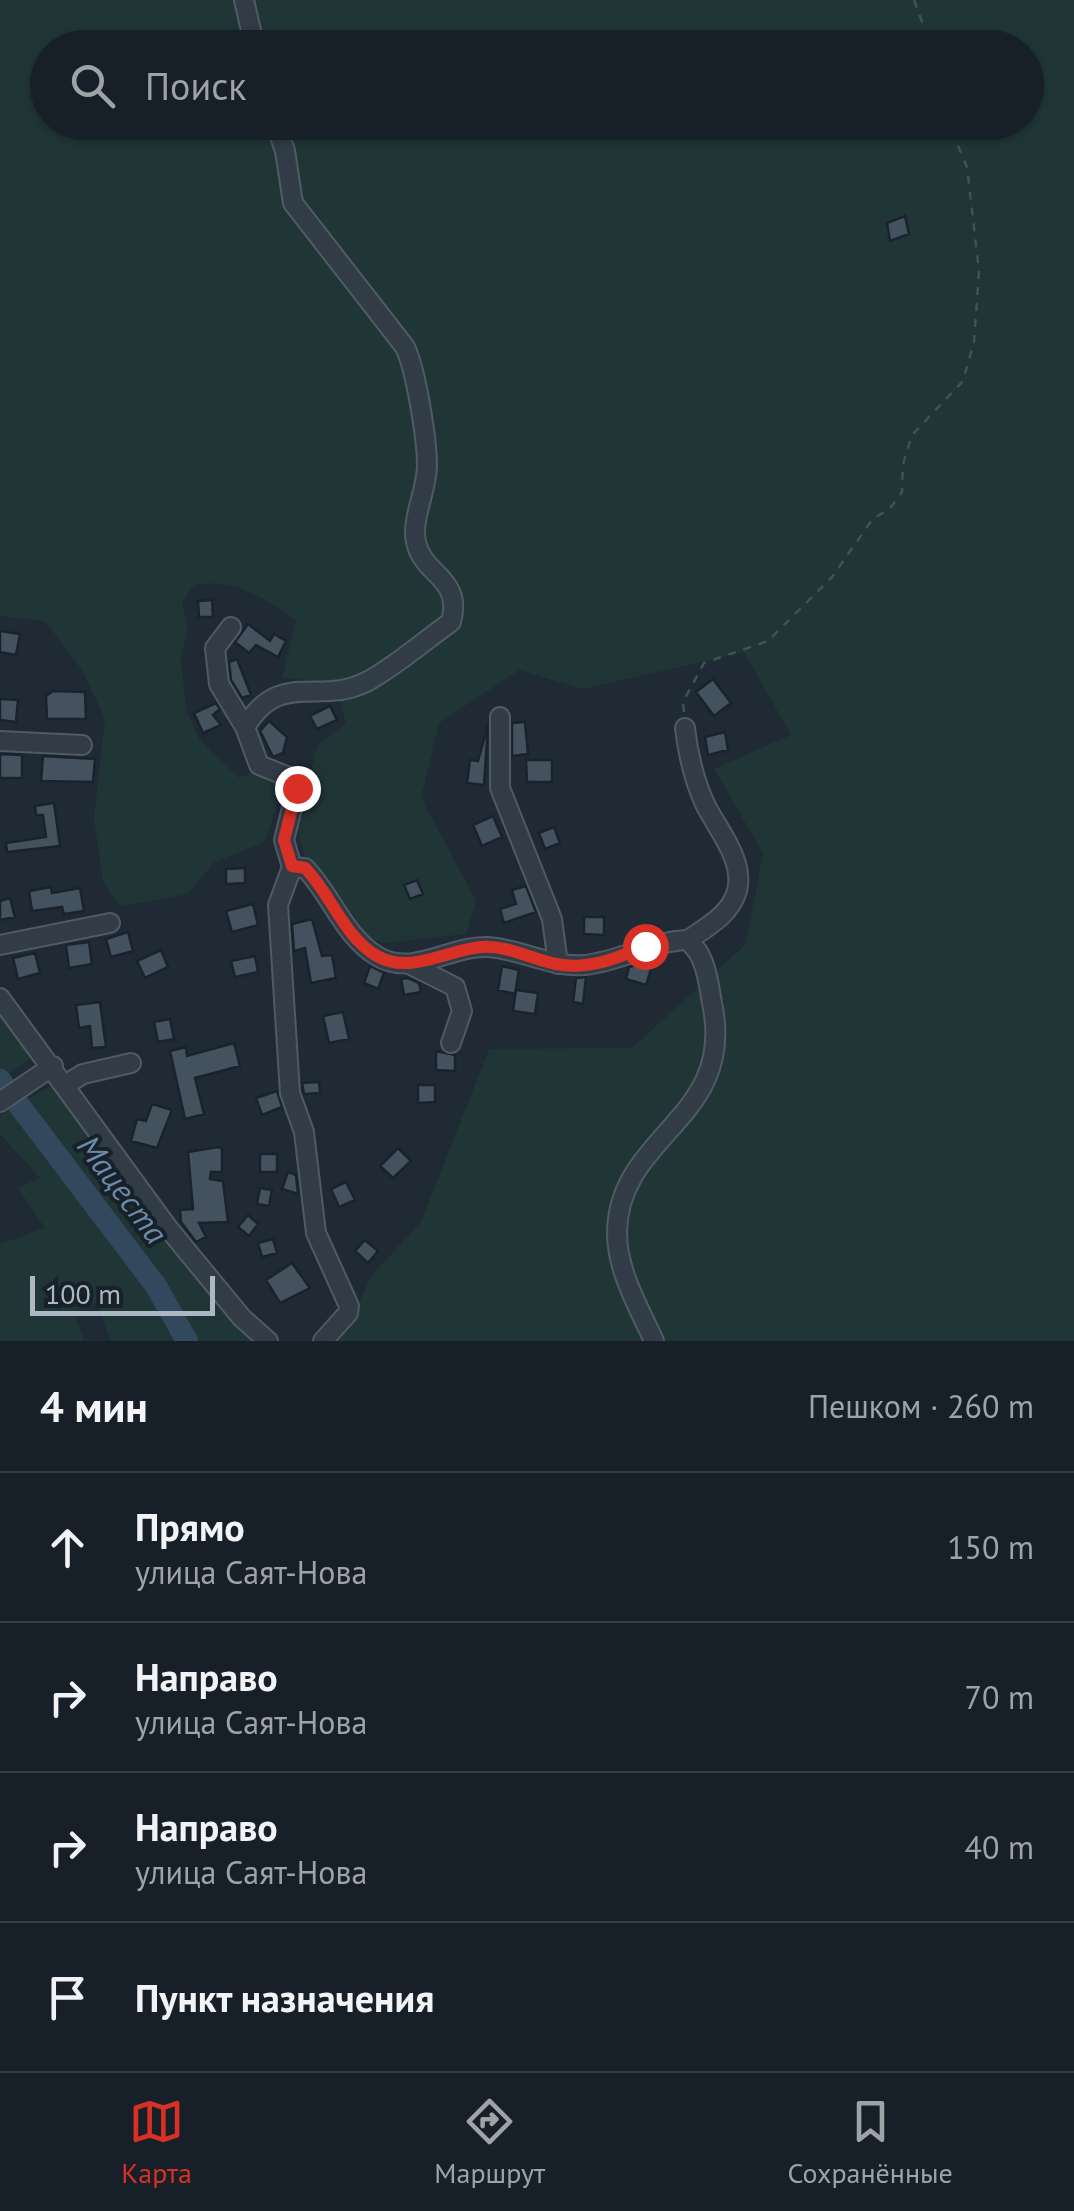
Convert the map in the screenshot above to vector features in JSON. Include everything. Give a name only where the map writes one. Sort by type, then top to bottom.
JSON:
[{"type":"street","points":[[244,0],[251,30]]},
{"type":"street","points":[[245,727],[270,697],[287,691],[336,690],[366,682],[450,622],[454,608],[448,584],[422,555],[415,540],[427,467],[417,404],[417,373],[405,347],[293,203],[281,140]]},
{"type":"street","points":[[231,628],[215,648],[220,684],[245,727],[259,765],[289,776],[297,788],[284,840],[292,866],[278,905],[290,1093],[304,1132],[316,1233],[349,1306],[348,1313],[323,1341]]},
{"type":"street","points":[[500,718],[500,788],[552,919],[558,964]]},
{"type":"street","points":[[411,965],[448,952],[486,947],[558,964],[610,961],[661,941],[688,940],[721,918],[737,890],[736,866],[705,803],[688,756],[685,728]]},
{"type":"street","points":[[0,741],[82,745]]},
{"type":"street","points":[[292,866],[305,868],[311,874],[336,914],[378,957],[411,965],[455,986],[462,1011],[452,1043]]},
{"type":"street","points":[[0,945],[110,923]]},
{"type":"street","points":[[654,1341],[626,1280],[618,1221],[631,1179],[700,1092],[718,1047],[703,960],[688,940]]},
{"type":"street","points":[[0,998],[168,1228],[242,1318],[268,1341]]},
{"type":"street","points":[[65,1084],[82,1074],[132,1063]]},
{"type":"street","points":[[0,1102],[52,1066]]},
{"type":"path","points":[[914,0],[925,30]]},
{"type":"path","points":[[685,728],[683,702],[704,662],[768,641],[832,578],[872,520],[891,507],[902,492],[903,464],[912,435],[963,382],[974,342],[979,271],[966,167],[955,140]]},
{"type":"green space","points":[[0,0],[1074,0],[1074,1341],[328,1341],[353,1315],[372,1275],[421,1222],[489,1049],[632,1048],[746,944],[763,853],[714,769],[791,735],[744,652],[583,689],[519,670],[439,723],[421,798],[476,900],[466,934],[384,943],[363,935],[304,854],[296,822],[318,745],[346,724],[336,682],[282,678],[296,620],[236,587],[194,585],[182,602],[188,629],[181,658],[186,710],[200,740],[239,778],[256,771],[271,779],[281,792],[265,842],[214,862],[188,894],[120,906],[103,882],[94,818],[105,719],[82,670],[45,621],[0,616]]},
{"type":"green space","points":[[0,1008],[35,1055],[0,1080]]},
{"type":"green space","points":[[53,1085],[219,1300],[265,1341],[110,1341],[98,1302],[74,1311],[84,1341],[0,1341],[0,1244],[45,1228],[18,1188],[40,1178],[0,1134],[0,1115]]},
{"type":"building","points":[[905,216],[909,234],[890,241],[887,223]]},
{"type":"building","points":[[212,600],[213,617],[199,617],[198,601]]},
{"type":"building","points":[[248,624],[270,641],[274,634],[286,641],[278,657],[256,645],[249,653],[235,642]]},
{"type":"building","points":[[0,631],[20,634],[16,655],[0,652]]},
{"type":"building","points":[[237,659],[251,695],[242,698],[231,680],[229,662]]},
{"type":"building","points":[[713,679],[731,703],[714,716],[696,692]]},
{"type":"building","points":[[53,691],[85,692],[86,719],[47,719],[46,696]]},
{"type":"building","points":[[0,699],[18,700],[16,722],[0,720]]},
{"type":"building","points":[[216,703],[220,709],[213,715],[221,725],[203,733],[194,713]]},
{"type":"building","points":[[330,706],[337,720],[317,729],[310,716]]},
{"type":"building","points":[[269,721],[287,737],[283,753],[273,757],[260,731]]},
{"type":"building","points":[[525,722],[528,754],[512,756],[512,723]]},
{"type":"building","points":[[488,725],[484,785],[467,783],[470,760],[478,761]]},
{"type":"building","points":[[725,732],[728,750],[708,755],[705,737]]},
{"type":"building","points":[[0,754],[22,755],[22,778],[0,778]]},
{"type":"building","points":[[43,756],[95,759],[93,782],[41,781]]},
{"type":"building","points":[[526,760],[552,760],[552,782],[527,782]]},
{"type":"building","points":[[54,803],[60,846],[7,852],[6,843],[46,837],[43,815],[36,815],[35,806]]},
{"type":"building","points":[[493,816],[502,837],[482,846],[473,825]]},
{"type":"building","points":[[554,827],[560,843],[545,849],[539,833]]},
{"type":"building","points":[[245,868],[245,883],[226,884],[226,869]]},
{"type":"building","points":[[417,880],[423,894],[410,899],[404,885]]},
{"type":"building","points":[[526,886],[536,912],[504,923],[500,909],[516,904],[512,890]]},
{"type":"building","points":[[51,887],[52,893],[80,888],[84,911],[64,914],[62,907],[32,911],[29,891]]},
{"type":"building","points":[[10,898],[15,917],[0,920],[0,901]]},
{"type":"building","points":[[253,904],[258,925],[232,932],[226,911]]},
{"type":"building","points":[[584,917],[604,917],[604,935],[584,934]]},
{"type":"building","points":[[312,919],[322,956],[332,955],[336,978],[311,983],[305,948],[294,951],[292,924]]},
{"type":"building","points":[[128,932],[133,951],[111,957],[106,939]]},
{"type":"building","points":[[89,942],[92,964],[69,968],[66,945]]},
{"type":"building","points":[[161,950],[168,967],[145,978],[137,961]]},
{"type":"building","points":[[35,953],[40,973],[18,979],[13,958]]},
{"type":"building","points":[[255,956],[258,972],[235,977],[231,961]]},
{"type":"building","points":[[370,966],[384,973],[378,989],[364,983]]},
{"type":"building","points":[[502,966],[519,970],[515,994],[498,990]]},
{"type":"building","points":[[629,967],[651,969],[646,985],[626,979]]},
{"type":"building","points":[[586,977],[583,1004],[573,1002],[576,978]]},
{"type":"building","points":[[401,979],[419,983],[421,992],[404,995]]},
{"type":"building","points":[[516,990],[538,993],[535,1014],[513,1011]]},
{"type":"building","points":[[100,1002],[106,1047],[92,1048],[90,1026],[79,1028],[76,1005]]},
{"type":"building","points":[[343,1012],[349,1039],[329,1043],[323,1016]]},
{"type":"building","points":[[170,1019],[174,1039],[158,1042],[154,1022]]},
{"type":"building","points":[[234,1043],[240,1066],[195,1078],[204,1114],[185,1119],[170,1051],[186,1047],[187,1056]]},
{"type":"building","points":[[436,1051],[455,1055],[455,1071],[436,1070]]},
{"type":"building","points":[[319,1082],[320,1093],[304,1094],[302,1083]]},
{"type":"building","points":[[418,1085],[435,1085],[435,1102],[418,1103]]},
{"type":"building","points":[[277,1091],[282,1107],[262,1115],[256,1098]]},
{"type":"building","points":[[152,1104],[172,1110],[157,1148],[131,1141],[137,1119],[146,1121]]},
{"type":"building","points":[[398,1148],[411,1161],[393,1178],[380,1166]]},
{"type":"building","points":[[222,1149],[222,1172],[211,1172],[210,1179],[223,1181],[228,1222],[199,1223],[206,1237],[196,1242],[181,1222],[180,1210],[193,1209],[188,1152]]},
{"type":"building","points":[[260,1154],[277,1154],[277,1172],[260,1172]]},
{"type":"building","points":[[288,1172],[296,1175],[298,1194],[282,1189]]},
{"type":"building","points":[[346,1182],[355,1200],[339,1207],[331,1189]]},
{"type":"building","points":[[260,1188],[272,1190],[269,1206],[257,1204]]},
{"type":"building","points":[[248,1215],[258,1224],[249,1236],[238,1227]]},
{"type":"building","points":[[273,1239],[277,1253],[262,1257],[258,1243]]},
{"type":"building","points":[[365,1240],[378,1251],[368,1263],[355,1251]]},
{"type":"building","points":[[292,1263],[310,1288],[280,1303],[266,1280]]},
{"type":"waterway","name":"Мацеста","points":[[0,1080],[156,1286],[187,1341]]},
{"type":"route","points":[[297,788],[284,840],[292,866],[305,868],[311,874],[336,914],[378,957],[411,965],[448,952],[486,947],[580,966],[610,961],[645,946]]}]
